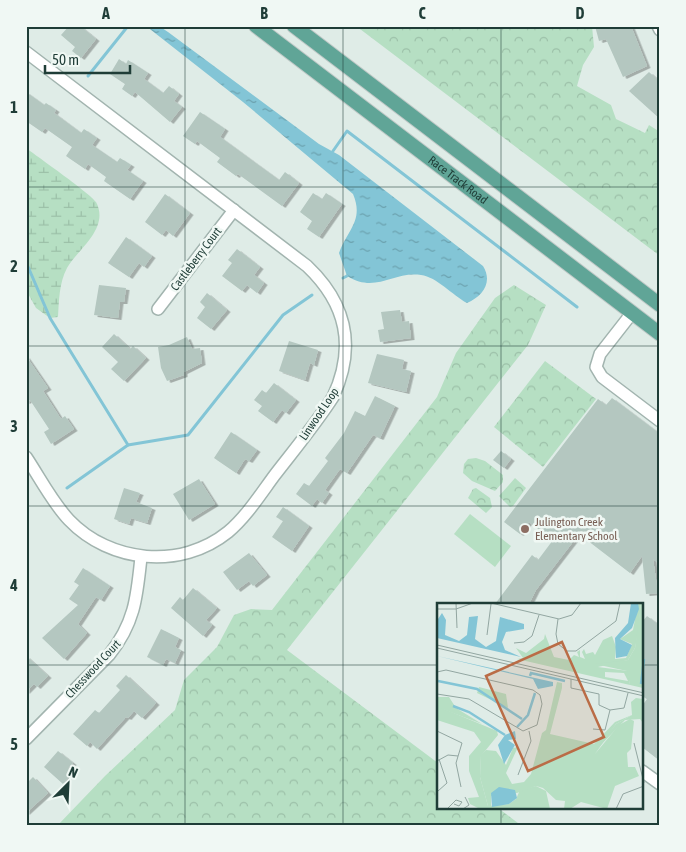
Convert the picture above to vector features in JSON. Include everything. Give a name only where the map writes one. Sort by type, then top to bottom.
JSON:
[{"type":"main road","name":"Race Track Road","points":[[256,26],[660,334]]},
{"type":"main road","name":"Race Track Road","points":[[294,26],[660,305]]},
{"type":"main road","points":[[632,313],[660,309]]},
{"type":"street","name":"Linwood Loop","points":[[26,52],[308,266],[329,290],[343,321],[346,345],[344,368],[340,383],[325,410],[241,520],[228,532],[201,548],[184,554],[158,558],[141,557],[108,548],[81,531],[59,508],[26,457]]},
{"type":"street","name":"Castleberry Court","points":[[158,309],[234,210]]},
{"type":"street","points":[[632,313],[600,354],[596,367],[602,377],[660,421]]},
{"type":"street","name":"Chesswood Court","points":[[26,739],[121,641],[132,618],[141,557]]},
{"type":"street","points":[[644,772],[660,784]]},
{"type":"green space","points":[[356,26],[592,26],[594,47],[583,65],[577,86],[611,105],[616,119],[645,133],[649,125],[660,132],[660,256]]},
{"type":"green space","points":[[26,148],[92,198],[96,202],[99,212],[99,221],[91,238],[64,274],[58,317],[50,318],[36,308],[26,290]]},
{"type":"green space","points":[[514,285],[546,305],[528,345],[287,650],[437,762],[437,810],[501,810],[522,826],[57,826],[105,776],[175,710],[184,680],[217,647],[234,615],[251,609],[272,610],[437,397],[456,353],[495,298]]},
{"type":"green space","points":[[545,361],[596,399],[543,467],[494,427]]},
{"type":"green space","points":[[476,458],[485,461],[503,475],[503,482],[495,491],[472,481],[463,473],[464,464],[468,459]]},
{"type":"green space","points":[[515,478],[526,488],[513,506],[510,507],[499,496]]},
{"type":"green space","points":[[476,488],[490,498],[492,507],[486,513],[468,498],[473,489]]},
{"type":"green space","points":[[470,514],[511,546],[495,567],[454,534]]},
{"type":"water","points":[[146,26],[159,26],[168,32],[319,144],[339,155],[483,266],[486,272],[487,283],[478,297],[467,303],[433,279],[421,275],[402,276],[376,283],[357,281],[347,276],[339,253],[356,218],[356,203],[353,194],[243,102]]},
{"type":"building","points":[[69,26],[80,26],[96,39],[81,58],[72,51],[75,47],[61,35]]},
{"type":"building","points":[[595,26],[631,26],[647,66],[623,77],[606,39],[599,41]]},
{"type":"building","points":[[119,59],[126,64],[128,60],[148,73],[144,79],[163,93],[169,86],[179,94],[174,101],[182,107],[170,122],[135,92],[132,96],[122,89],[125,84],[110,74]]},
{"type":"building","points":[[649,72],[660,82],[660,119],[629,91]]},
{"type":"building","points":[[26,92],[44,105],[46,103],[56,110],[54,113],[81,133],[84,129],[97,138],[92,145],[117,162],[120,158],[131,165],[127,170],[143,181],[130,199],[104,181],[106,177],[88,164],[85,169],[66,156],[72,147],[45,128],[42,132],[26,121]]},
{"type":"building","points":[[200,112],[225,129],[220,137],[279,180],[285,172],[299,183],[282,206],[238,174],[236,176],[217,162],[220,158],[197,141],[195,144],[183,136]]},
{"type":"building","points":[[313,193],[322,199],[326,193],[342,204],[319,237],[307,229],[312,221],[300,212]]},
{"type":"building","points":[[165,194],[190,213],[173,236],[166,230],[162,235],[145,222]]},
{"type":"building","points":[[126,237],[152,256],[144,267],[139,263],[129,277],[108,263]]},
{"type":"building","points":[[237,249],[260,267],[254,275],[264,283],[257,293],[247,285],[242,291],[222,276],[232,263],[228,260]]},
{"type":"building","points":[[99,285],[126,288],[124,302],[120,302],[118,318],[94,315]]},
{"type":"building","points":[[207,293],[227,310],[211,329],[197,318],[205,307],[200,302]]},
{"type":"building","points":[[400,310],[402,322],[409,321],[411,338],[380,342],[378,330],[384,329],[381,312]]},
{"type":"building","points":[[114,334],[130,349],[133,346],[146,358],[124,381],[111,369],[118,362],[102,347]]},
{"type":"building","points":[[187,337],[192,349],[200,348],[202,363],[184,372],[184,375],[167,381],[161,368],[158,347],[169,345]]},
{"type":"building","points":[[289,341],[318,350],[314,365],[310,363],[305,380],[279,371]]},
{"type":"building","points":[[377,354],[404,360],[402,369],[411,371],[406,392],[368,383]]},
{"type":"building","points":[[26,356],[48,388],[43,391],[61,419],[65,416],[74,429],[51,444],[44,432],[49,429],[30,400],[26,402]]},
{"type":"building","points":[[274,383],[296,400],[286,413],[282,410],[273,422],[258,411],[262,406],[254,400],[262,390],[266,393]]},
{"type":"building","points":[[375,396],[395,406],[380,438],[373,435],[347,473],[340,469],[325,490],[329,493],[322,503],[317,499],[312,506],[296,494],[304,483],[309,486],[328,461],[325,458],[344,433],[355,411],[365,416]]},
{"type":"building","points":[[612,398],[660,434],[660,564],[653,559],[658,593],[646,594],[642,556],[630,573],[579,534],[536,590],[530,603],[496,603],[532,555],[538,560],[553,540],[529,522],[520,534],[504,522],[598,399],[606,405]]},
{"type":"building","points":[[231,432],[257,450],[249,461],[245,459],[236,473],[214,458]]},
{"type":"building","points":[[501,451],[511,459],[504,468],[493,460]]},
{"type":"building","points":[[199,479],[215,504],[189,520],[173,494]]},
{"type":"building","points":[[124,488],[140,493],[136,502],[152,508],[147,523],[131,518],[129,524],[114,519]]},
{"type":"building","points":[[283,507],[309,526],[292,551],[272,537],[283,521],[276,517]]},
{"type":"building","points":[[249,553],[267,575],[253,586],[249,581],[237,590],[223,572]]},
{"type":"building","points":[[83,568],[110,586],[101,600],[96,597],[78,624],[87,633],[64,659],[42,638],[78,605],[69,599],[79,585],[74,582]]},
{"type":"building","points":[[193,588],[217,608],[206,620],[212,625],[203,636],[171,608],[180,597],[183,600]]},
{"type":"building","points":[[647,616],[660,626],[660,761],[644,749],[644,703],[647,699],[644,697],[644,620]]},
{"type":"building","points":[[161,629],[179,638],[175,647],[181,650],[175,663],[166,659],[163,665],[147,657]]},
{"type":"building","points":[[26,656],[48,676],[37,687],[34,684],[26,692]]},
{"type":"building","points":[[126,675],[156,703],[142,718],[134,711],[128,718],[126,717],[97,749],[90,742],[87,746],[73,734],[95,710],[99,713],[120,690],[116,686]]},
{"type":"building","points":[[58,751],[73,763],[68,768],[72,772],[63,784],[44,767]]},
{"type":"building","points":[[33,777],[48,793],[26,813],[26,784]]},
{"type":"waterway","points":[[88,76],[128,26]]},
{"type":"waterway","points":[[333,151],[347,131],[577,307]]},
{"type":"waterway","points":[[26,262],[50,318],[128,445]]},
{"type":"waterway","points":[[343,278],[347,276]]},
{"type":"waterway","points":[[67,488],[128,445],[188,435],[283,315],[312,295]]},
{"type":"place","name":"Julington Creek Elementary School","points":[[525,529]]}]
